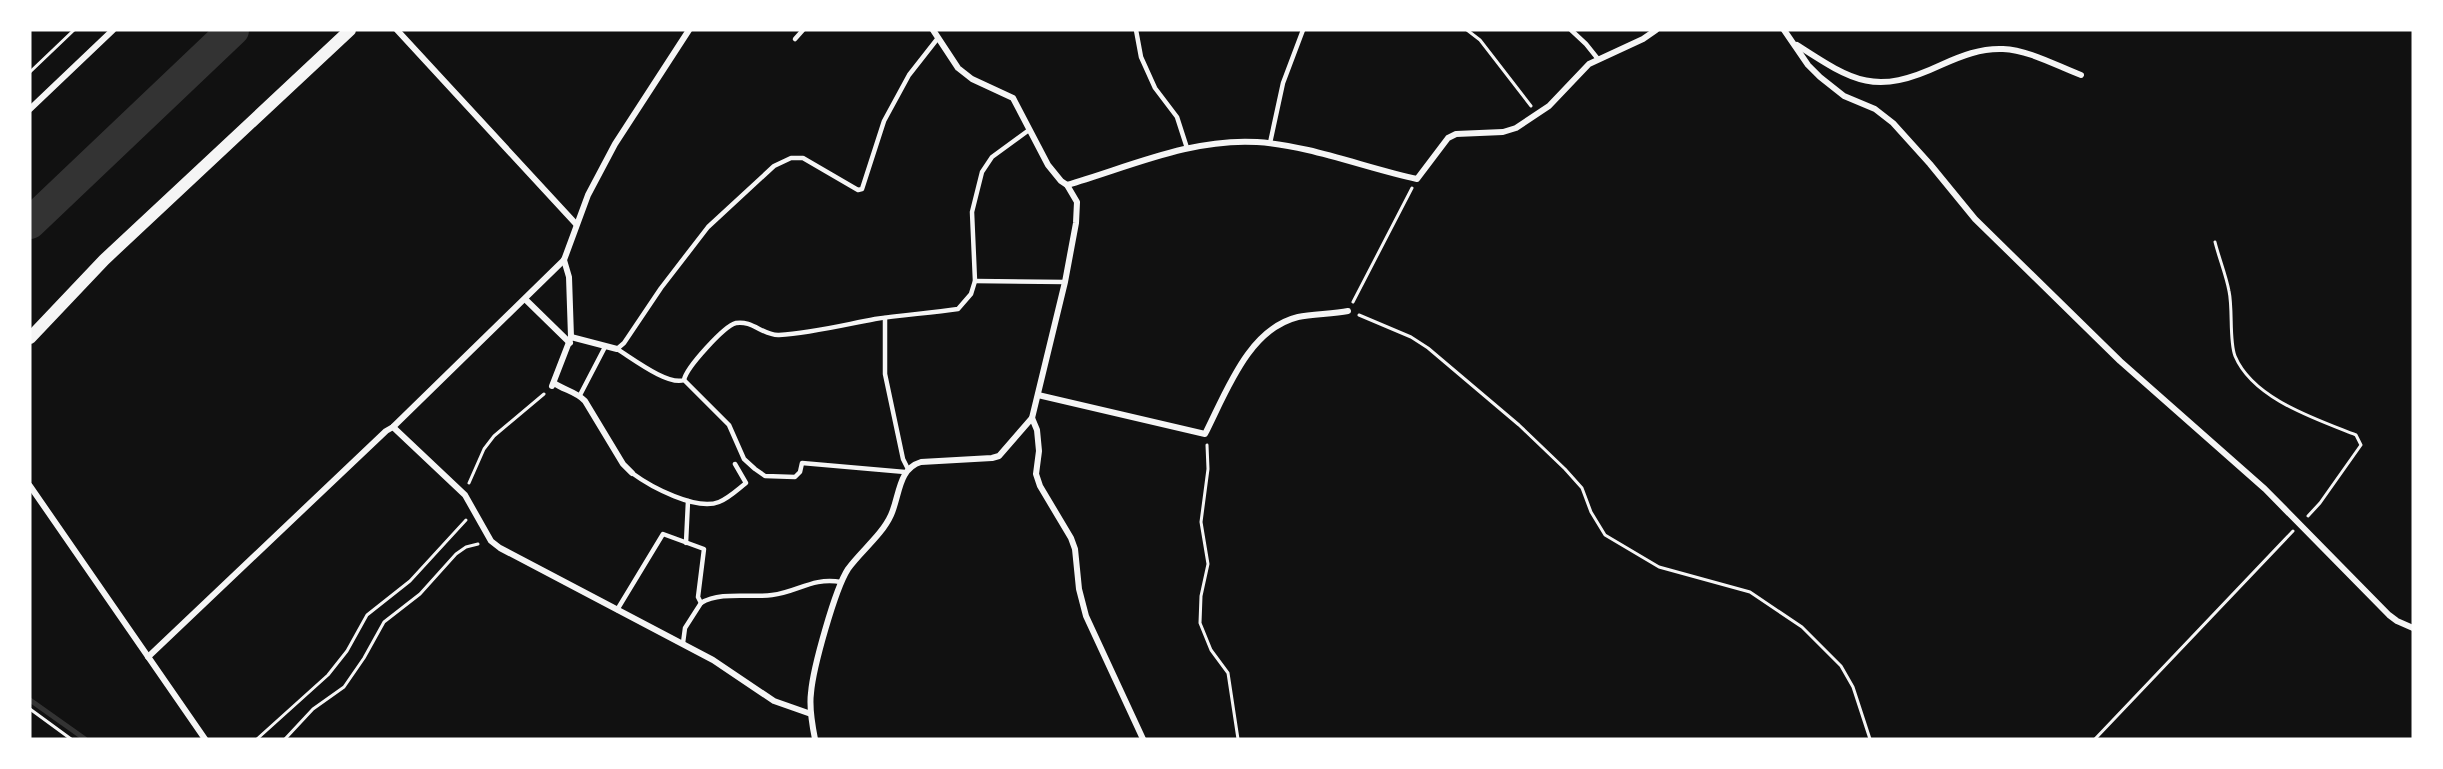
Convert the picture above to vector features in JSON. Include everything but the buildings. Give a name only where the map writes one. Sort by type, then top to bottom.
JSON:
[{"type":"main road","points":[[30,338],[104,260],[350,30]]},
{"type":"street","points":[[30,109],[113,30]]},
{"type":"street","points":[[397,30],[576,224]]},
{"type":"street","points":[[148,657],[386,431],[393,427],[564,260],[576,224],[615,144],[689,30]]},
{"type":"street","points":[[815,739],[810,694],[841,582],[891,516],[906,471],[912,465],[921,462],[999,456],[1032,418],[1065,282],[1076,223],[1077,202],[1067,185],[1048,165],[1013,98],[972,79],[958,68],[933,30]]},
{"type":"street","points":[[1067,185],[1186,148],[1244,142],[1269,143],[1417,179],[1448,138],[1456,134],[1503,132],[1516,128],[1537,115],[1589,64],[1643,39],[1656,30]]},
{"type":"street","points":[[1784,30],[1808,65],[1832,88],[1844,96],[1875,109],[1893,123],[1975,219],[2120,361],[2265,489],[2390,615],[2413,628]]},
{"type":"street","points":[[1794,43],[1851,78],[1874,82],[1904,81],[1960,57],[1991,49],[2020,51],[2081,75]]},
{"type":"street","points":[[564,260],[569,277],[570,340],[553,385],[580,395],[623,464],[632,473]]},
{"type":"street","points":[[525,299],[570,340],[617,349]]},
{"type":"street","points":[[1038,395],[1204,434],[1244,360],[1262,339],[1281,324],[1299,317],[1348,311]]},
{"type":"street","points":[[1032,418],[1037,430],[1039,452],[1036,474],[1040,486],[1071,538],[1075,549],[1079,589],[1088,623],[1143,739]]},
{"type":"street","points":[[393,427],[465,495],[489,537],[500,549],[683,643],[774,701],[811,714]]},
{"type":"street","points":[[30,486],[205,739]]},
{"type":"lane","points":[[795,39],[803,30]]},
{"type":"lane","points":[[1136,30],[1141,57],[1155,88],[1176,117],[1186,148]]},
{"type":"lane","points":[[1269,143],[1283,83],[1303,30]]},
{"type":"lane","points":[[1571,30],[1598,58]]},
{"type":"lane","points":[[684,380],[678,382],[669,380],[617,349],[624,343],[684,255],[708,227],[774,166],[791,158],[803,158],[858,190],[862,189],[884,122],[917,63],[938,38]]},
{"type":"lane","points":[[684,380],[698,357],[733,324],[743,322],[776,336],[885,318],[958,309],[971,294],[975,281],[972,220],[974,200],[982,172],[992,157],[1029,130]]},
{"type":"lane","points":[[975,281],[1065,282]]},
{"type":"lane","points":[[684,380],[729,425],[744,459],[765,476],[795,477],[800,472],[801,463],[906,471],[885,374],[885,318]]},
{"type":"lane","points":[[580,395],[605,347]]},
{"type":"lane","points":[[632,473],[688,501],[703,505],[717,502],[746,483],[735,464]]},
{"type":"lane","points":[[686,543],[688,501]]},
{"type":"lane","points":[[617,610],[663,534],[705,551],[699,597],[701,603]]},
{"type":"lane","points":[[683,643],[686,628],[701,603],[708,600],[747,595],[774,595],[811,582],[830,580],[841,582]]},
{"type":"path","points":[[30,72],[74,30]]},
{"type":"path","points":[[1467,30],[1480,40],[1537,115]]},
{"type":"path","points":[[1417,179],[1348,311],[1411,337],[1428,348],[1519,426],[1582,488],[1591,512],[1605,535],[1659,567],[1750,592],[1802,627],[1841,666],[1853,687],[1870,739]]},
{"type":"path","points":[[2095,739],[2320,503],[2361,445],[2356,435],[2304,415],[2264,392],[2254,383],[2235,355],[2230,292],[2215,242]]},
{"type":"path","points":[[465,495],[476,464],[494,436],[553,385]]},
{"type":"path","points":[[1204,434],[1208,469],[1201,522],[1208,564],[1201,596],[1200,623],[1211,650],[1228,673],[1238,739]]},
{"type":"path","points":[[257,739],[328,675],[347,651],[368,615],[410,581],[474,513]]},
{"type":"path","points":[[285,739],[313,710],[344,687],[389,617],[420,594],[456,554],[489,537]]},
{"type":"path","points":[[30,709],[71,739]]},
{"type":"waterway","points":[[30,223],[233,30]]},
{"type":"waterway","points":[[30,700],[85,739]]}]
